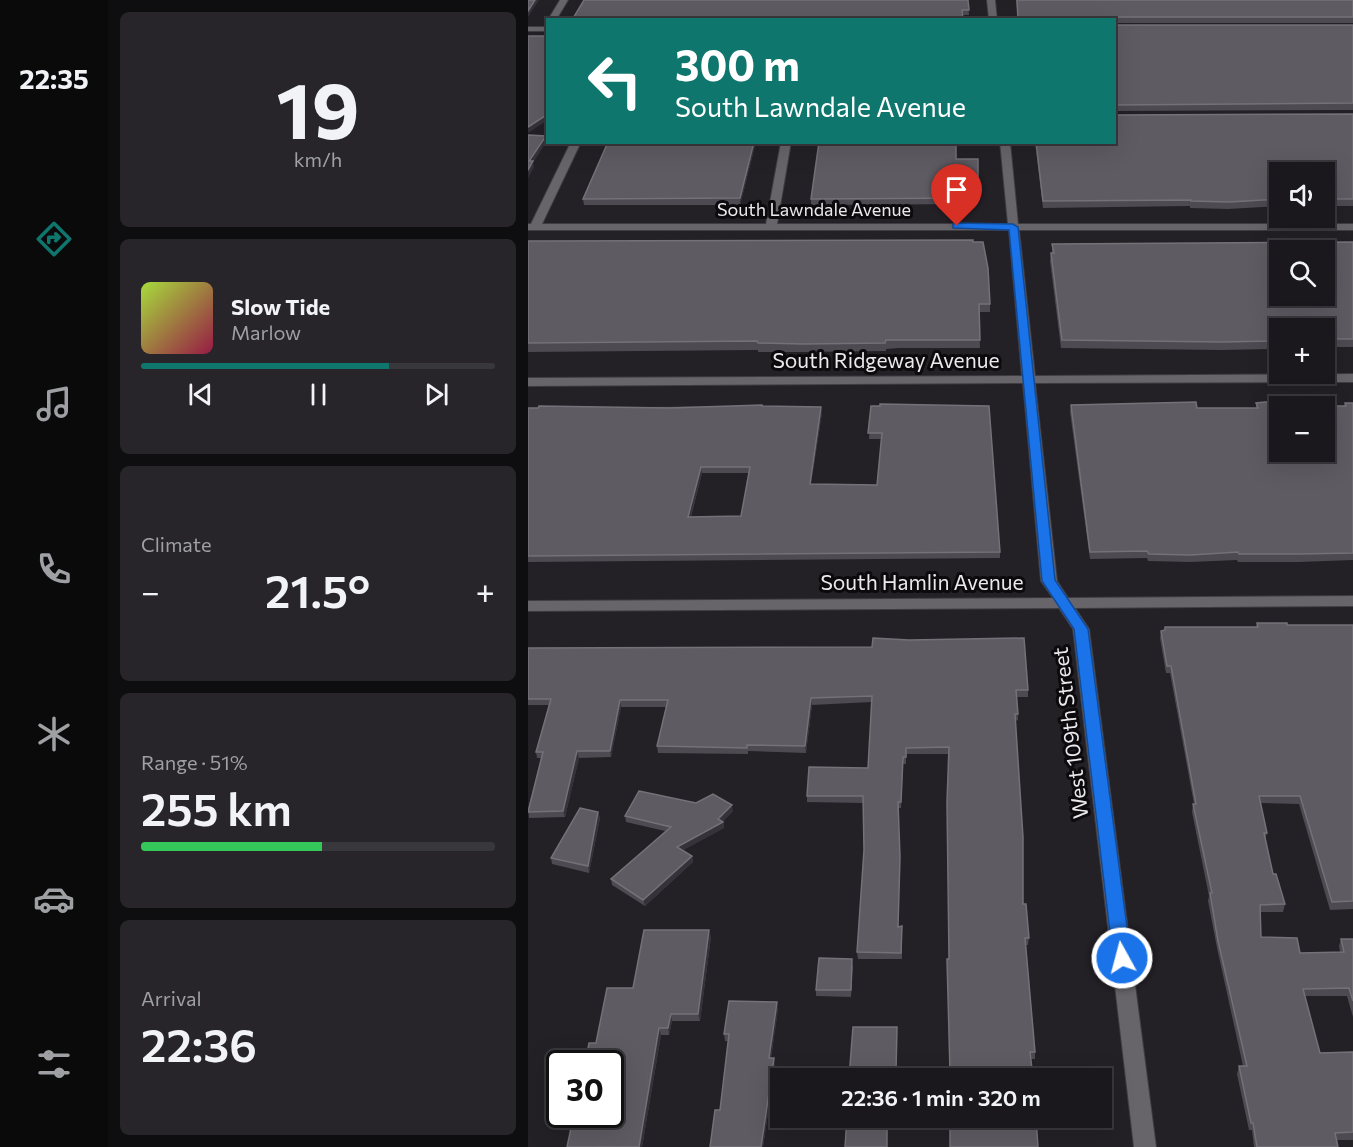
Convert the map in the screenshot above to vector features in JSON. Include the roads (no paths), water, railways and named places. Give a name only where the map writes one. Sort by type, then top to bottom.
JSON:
[{"type":"street","points":[[553,18],[564,0]]},
{"type":"street","points":[[991,0],[993,18]]},
{"type":"street","points":[[528,29],[546,28]]},
{"type":"street","points":[[531,227],[575,144]]},
{"type":"street","points":[[771,226],[786,144]]},
{"type":"street","name":"West 109th Street","points":[[1005,144],[1049,581],[1081,629],[1145,1147]]},
{"type":"street","name":"South Lawndale Avenue","points":[[531,227],[1353,226]]},
{"type":"street","name":"South Ridgeway Avenue","points":[[528,382],[1353,378]]},
{"type":"street","name":"South Hamlin Avenue","points":[[528,606],[1353,601]]}]
